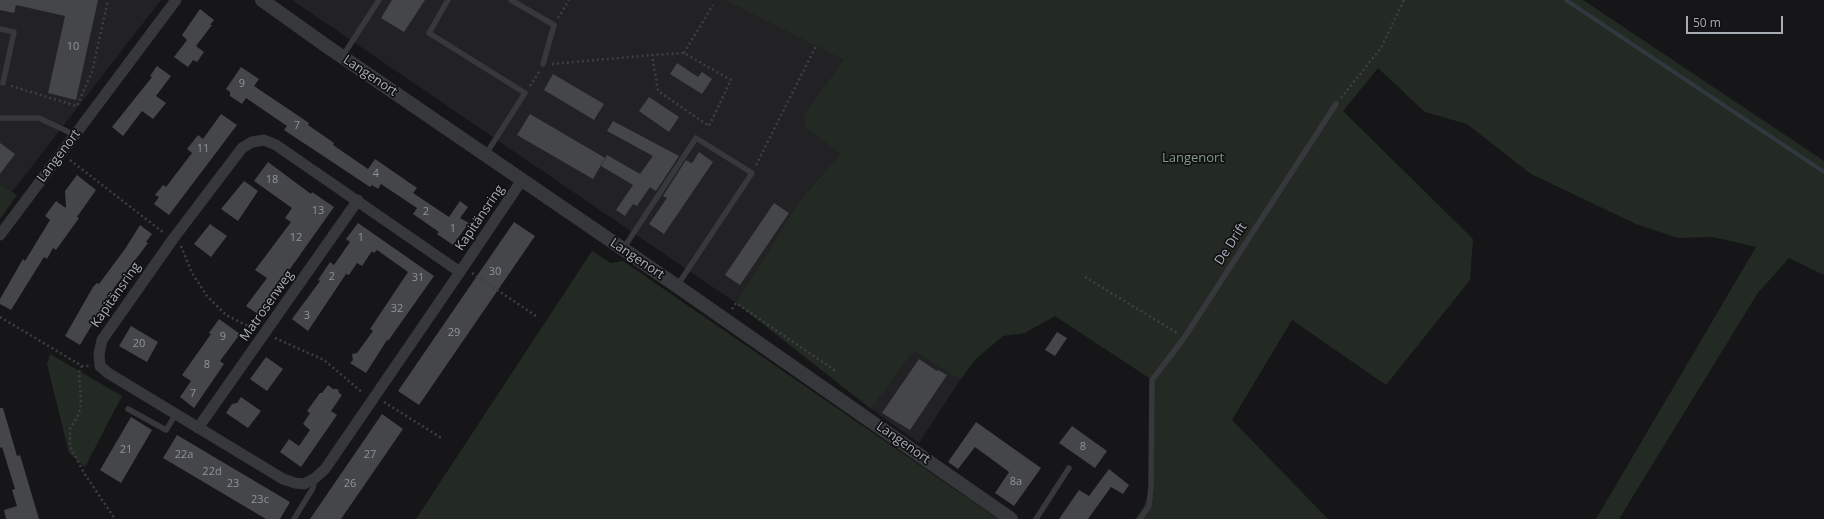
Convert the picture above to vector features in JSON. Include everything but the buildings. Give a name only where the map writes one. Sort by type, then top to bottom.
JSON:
[{"type":"street","name":"Langenort","points":[[0,235],[176,0]]},
{"type":"street","name":"Langenort","points":[[266,1],[342,57],[486,154],[1011,519]]},
{"type":"street","name":"Kapitänsring","points":[[100,366],[99,354],[102,340],[172,239],[242,148],[252,142],[264,140],[276,145],[462,270]]},
{"type":"street","name":"Kapitänsring","points":[[315,478],[325,469],[522,180]]},
{"type":"street","name":"Matrosenweg","points":[[198,428],[358,200]]},
{"type":"street","points":[[100,366],[108,373],[283,479],[294,483],[304,484],[315,478]]},
{"type":"lane","points":[[342,57],[378,0]]},
{"type":"lane","points":[[448,0],[429,33],[525,94],[486,154]]},
{"type":"lane","points":[[511,0],[554,25],[543,64]]},
{"type":"lane","points":[[0,29],[14,32],[3,83]]},
{"type":"lane","name":"De Drift","points":[[1140,519],[1149,506],[1151,486],[1152,380],[1184,338],[1336,104]]},
{"type":"lane","points":[[0,118],[39,118],[75,135]]},
{"type":"lane","points":[[623,250],[696,138],[752,172],[677,286]]},
{"type":"lane","points":[[128,409],[166,430],[176,414]]},
{"type":"lane","points":[[1036,519],[1069,468]]},
{"type":"lane","points":[[294,519],[313,488],[315,478]]},
{"type":"path","points":[[3,83],[77,106],[92,72],[108,0]]},
{"type":"path","points":[[554,25],[569,0]]},
{"type":"path","points":[[1336,104],[1382,48],[1404,0]]},
{"type":"path","points":[[684,52],[713,5]]},
{"type":"path","points":[[752,172],[816,46]]},
{"type":"path","points":[[525,94],[543,64],[684,52],[731,80],[709,126],[658,91],[652,55]]},
{"type":"path","points":[[65,157],[172,239]]},
{"type":"path","points":[[462,270],[536,316]]},
{"type":"path","points":[[1085,277],[1184,338]]},
{"type":"path","points":[[725,320],[736,303],[836,371]]},
{"type":"path","points":[[0,317],[82,366],[100,366]]},
{"type":"path","points":[[82,366],[79,372],[81,403],[79,414],[70,428],[70,446],[84,473],[115,519]]},
{"type":"path","points":[[373,398],[387,402],[443,439]]},
{"type":"shaded area","points":[[0,0],[161,0],[12,192],[0,184]]},
{"type":"shaded area","points":[[292,0],[725,0],[845,60],[803,117],[805,127],[840,154],[798,203],[736,303]]},
{"type":"shaded area","points":[[914,351],[960,380],[919,443],[871,409]]},
{"type":"green space","name":"Langenort","points":[[725,0],[1583,0],[1824,161],[1824,275],[1789,258],[1757,294],[1619,519],[1596,519],[1756,247],[1713,237],[1678,238],[1636,224],[1531,174],[1467,124],[1425,112],[1378,68],[1343,111],[1473,239],[1470,280],[1386,385],[1292,320],[1232,420],[1328,519],[1135,519],[1144,506],[1151,486],[1152,380],[1055,316],[1025,333],[1003,336],[976,359],[960,380],[914,351],[871,409],[736,303],[798,203],[840,154],[805,127],[803,116],[844,60]]},
{"type":"green space","points":[[0,184],[17,195],[0,219]]},
{"type":"green space","points":[[592,251],[611,263],[623,261],[998,519],[416,519]]},
{"type":"green space","points":[[50,354],[122,396],[85,467],[69,453],[47,364]]},
{"type":"waterway","points":[[1566,0],[1824,172]]}]
